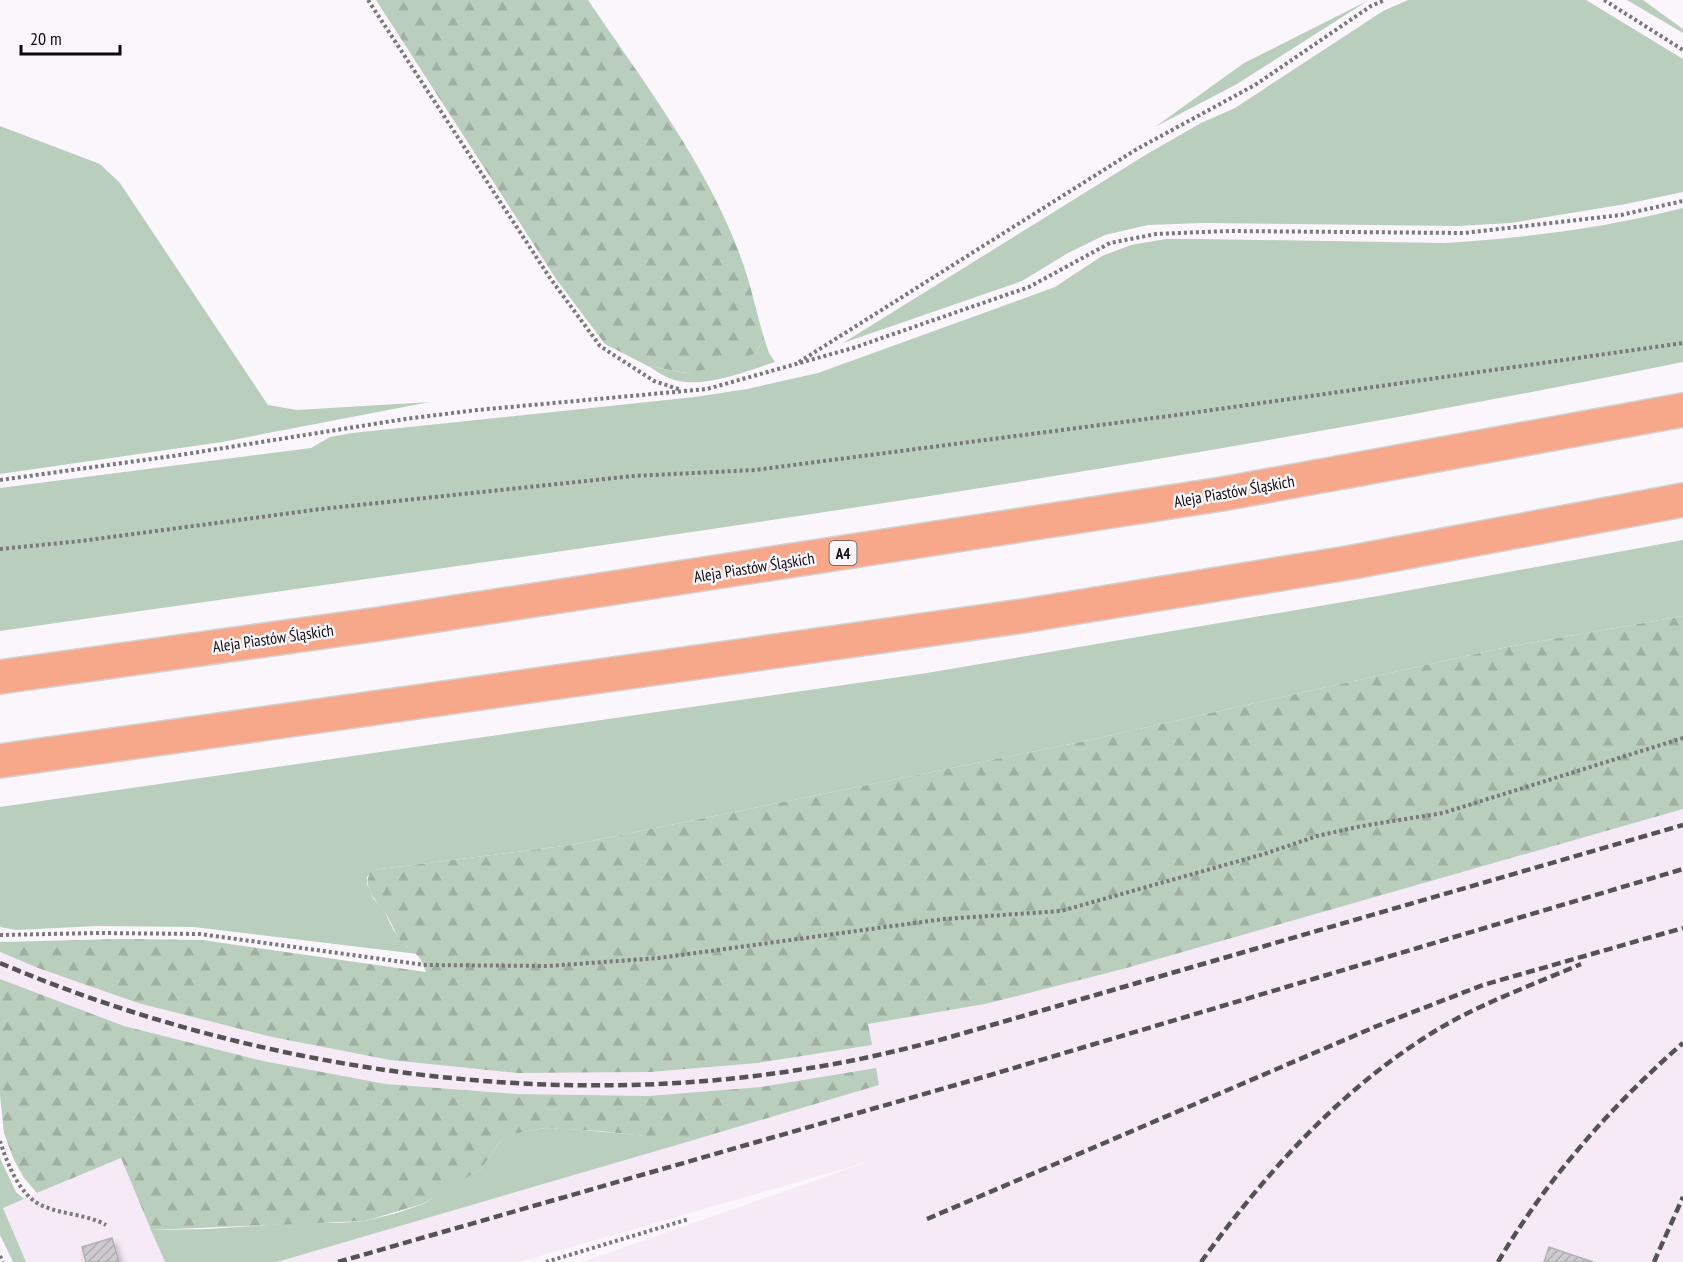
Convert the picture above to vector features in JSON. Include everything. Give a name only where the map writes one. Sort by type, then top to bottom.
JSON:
[{"type":"highway","name":"Aleja Piastów Śląskich","points":[[0,677],[379,624],[1222,494],[1683,410]]},
{"type":"highway","points":[[0,761],[1034,614],[1353,562],[1683,500]]},
{"type":"path","points":[[368,0],[550,278],[600,346],[654,381],[685,391]]},
{"type":"path","points":[[795,364],[1137,149],[1255,85],[1371,6],[1385,0]]},
{"type":"path","points":[[1604,0],[1683,50]]},
{"type":"path","points":[[0,480],[180,455],[405,419],[707,388],[853,348],[1029,287],[1110,243],[1144,236],[1228,231],[1464,233],[1621,215],[1683,201]]},
{"type":"path","points":[[0,549],[81,541],[332,508],[575,482],[633,476],[755,470],[1177,415],[1683,343]]},
{"type":"path","points":[[0,935],[200,934],[425,964],[548,966],[659,958],[944,919],[1061,911],[1264,854],[1317,836],[1443,813],[1683,738]]},
{"type":"path","points":[[0,1141],[19,1184],[41,1206],[97,1220],[106,1226]]},
{"type":"path","points":[[546,1262],[689,1219]]},
{"type":"path","points":[[0,1256],[3,1262]]},
{"type":"shaded area","points":[[1683,809],[1683,1262],[582,1262],[871,1161],[519,1262],[277,1262],[879,1085],[876,1068],[761,1087],[648,1096],[518,1094],[385,1084],[263,1061],[124,1026],[0,979],[0,952],[38,968],[138,1003],[272,1037],[390,1060],[518,1073],[650,1072],[758,1063],[871,1045],[868,1024],[985,1004],[1123,969]]},
{"type":"shaded area","points":[[121,1158],[165,1262],[26,1262],[3,1208]]},
{"type":"green space","points":[[376,0],[588,0],[672,123],[710,188],[726,221],[744,265],[764,338],[756,353],[724,366],[687,373],[648,366],[605,344],[556,279]]},
{"type":"green space","points":[[1369,0],[1237,84],[1155,127],[1244,63]]},
{"type":"green space","points":[[1408,0],[1586,0],[1683,59],[1683,192],[1511,223],[1457,226],[1203,223],[1148,225],[1105,235],[1068,253],[1022,281],[843,343],[1147,154],[1201,123],[1235,108],[1383,11]]},
{"type":"green space","points":[[1627,0],[1643,0],[1683,29],[1683,33]]},
{"type":"green space","points":[[0,126],[100,164],[120,183],[268,405],[297,410],[430,402],[222,442],[0,474]]},
{"type":"green space","points":[[1683,208],[1683,362],[1474,403],[1054,476],[633,541],[0,631],[0,488],[311,448],[330,437],[352,433],[695,397],[747,389],[818,373],[1055,287],[1102,256],[1131,245],[1166,239],[1444,243],[1564,231]]},
{"type":"green space","points":[[764,338],[775,362],[722,378],[708,381],[681,381],[666,377],[648,366],[687,373],[756,353]]},
{"type":"green space","points":[[1683,540],[1683,616],[1502,648],[1085,741],[571,845],[373,870],[367,877],[367,884],[373,898],[383,909],[394,931],[407,947],[418,954],[194,927],[98,926],[16,930],[0,927],[0,807],[927,673],[1378,596]]},
{"type":"green space","points":[[1683,616],[1683,809],[1123,969],[985,1004],[868,1024],[872,1045],[758,1063],[651,1072],[518,1073],[390,1060],[272,1037],[138,1003],[38,968],[0,952],[0,942],[121,939],[202,940],[426,972],[418,956],[400,940],[372,895],[368,877],[372,870],[571,845],[1085,741],[1502,648]]},
{"type":"green space","points":[[0,979],[124,1026],[263,1061],[386,1084],[518,1094],[648,1096],[761,1087],[876,1068],[879,1085],[697,1139],[545,1128],[513,1134],[498,1144],[482,1168],[446,1191],[422,1204],[365,1221],[151,1230],[121,1158],[37,1193],[24,1178],[14,1160],[4,1133],[0,1095]]},
{"type":"green space","points":[[545,1128],[697,1139],[277,1262],[165,1262],[151,1230],[208,1229],[312,1222],[338,1223],[365,1221],[397,1213],[423,1204],[482,1168],[498,1144],[512,1134]]},
{"type":"green space","points":[[0,1158],[16,1192],[24,1199],[3,1208],[26,1262],[13,1262],[0,1235]]},
{"type":"building","points":[[112,1238],[119,1262],[86,1262],[82,1247]]},
{"type":"building","points":[[1549,1247],[1566,1253],[1593,1262],[1544,1262]]},
{"type":"railway","points":[[0,963],[95,1000],[194,1030],[295,1054],[398,1072],[502,1082],[606,1085],[709,1081],[810,1068],[879,1055],[930,1042],[1683,825]]},
{"type":"railway","points":[[338,1262],[987,1076],[1683,869]]},
{"type":"railway","points":[[927,1219],[1377,1026],[1483,985],[1683,928]]},
{"type":"railway","points":[[1201,1262],[1274,1170],[1329,1113],[1358,1087],[1421,1040],[1459,1017],[1581,964]]},
{"type":"railway","points":[[1498,1262],[1537,1202],[1582,1145],[1630,1092],[1683,1043]]},
{"type":"railway","points":[[1654,1262],[1683,1197]]}]
